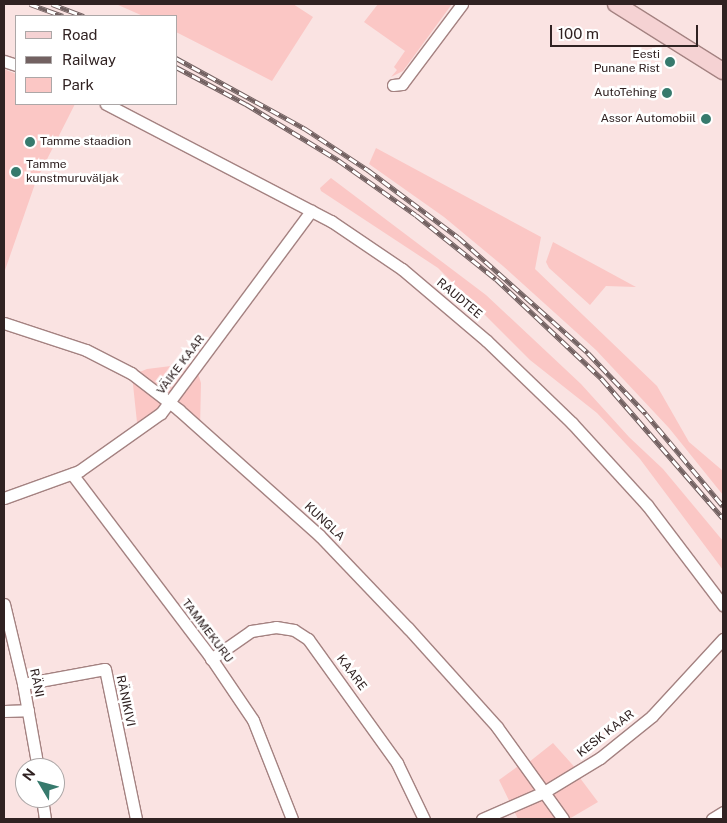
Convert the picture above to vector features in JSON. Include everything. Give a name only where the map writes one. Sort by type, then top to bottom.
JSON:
[{"type":"main road","points":[[616,4],[723,71]]},
{"type":"street","points":[[393,85],[402,84],[462,4]]},
{"type":"street","name":"RAUDTEE","points":[[108,105],[311,211],[349,232],[390,260],[513,365],[647,505],[723,604]]},
{"type":"street","name":"VÄIKE KAAR","points":[[4,498],[72,474],[161,413],[311,211]]},
{"type":"street","name":"KUNGLA","points":[[4,323],[86,350],[131,373],[170,403],[319,535],[408,628],[498,728],[562,819]]},
{"type":"street","name":"TAMMEKURU","points":[[72,474],[212,659],[257,728],[292,819]]},
{"type":"street","name":"RÄNI","points":[[4,604],[23,684],[36,758]]},
{"type":"street","name":"KAARE","points":[[212,659],[251,631],[276,627],[294,630],[308,639],[397,763],[424,819]]},
{"type":"street","name":"KESK KAAR","points":[[482,819],[544,792],[600,758],[652,716],[723,639]]},
{"type":"street","name":"RÄNIKIVI","points":[[23,684],[104,669],[136,819]]},
{"type":"street","points":[[4,711],[28,710]]},
{"type":"street","points":[[712,819],[723,812]]},
{"type":"green space","points":[[116,4],[293,4],[313,17],[272,81],[178,33],[178,15],[141,15]]},
{"type":"green space","points":[[378,4],[452,4],[403,71],[391,77],[397,70],[394,67],[405,51],[364,22]]},
{"type":"green space","name":"Tamme staadion","points":[[4,69],[15,74],[15,105],[74,105],[36,181],[4,273]]},
{"type":"green space","points":[[376,148],[541,237],[535,269],[657,386],[689,442],[723,471],[723,495],[669,428],[596,350],[503,266],[444,217],[369,164]]},
{"type":"green space","points":[[331,178],[486,295],[581,384],[629,437],[663,469],[723,541],[723,570],[640,459],[597,413],[530,360],[438,268],[321,191],[320,188]]},
{"type":"green space","points":[[553,242],[636,287],[606,286],[590,305],[549,268],[546,262]]},
{"type":"green space","points":[[203,362],[197,370],[201,383],[200,429],[171,403],[138,432],[132,375],[147,369]]},
{"type":"green space","points":[[553,743],[579,772],[577,774],[598,802],[569,819],[518,819],[499,780],[521,764],[524,766]]},
{"type":"railway","points":[[30,4],[60,15]]},
{"type":"railway","points":[[52,4],[81,15]]},
{"type":"railway","points":[[178,59],[304,128],[368,170],[458,237],[588,353],[646,414],[723,506]]},
{"type":"railway","points":[[178,68],[246,104],[338,160],[416,215],[496,279],[602,379],[723,518]]},
{"type":"place","name":"Eesti Punane Rist","points":[[670,62]]},
{"type":"place","name":"AutoTehing","points":[[667,93]]},
{"type":"place","name":"Assor Automobiil","points":[[706,119]]},
{"type":"place","name":"Tamme staadion","points":[[30,142]]},
{"type":"place","name":"Tamme kunstmuruväljak","points":[[16,172]]}]
